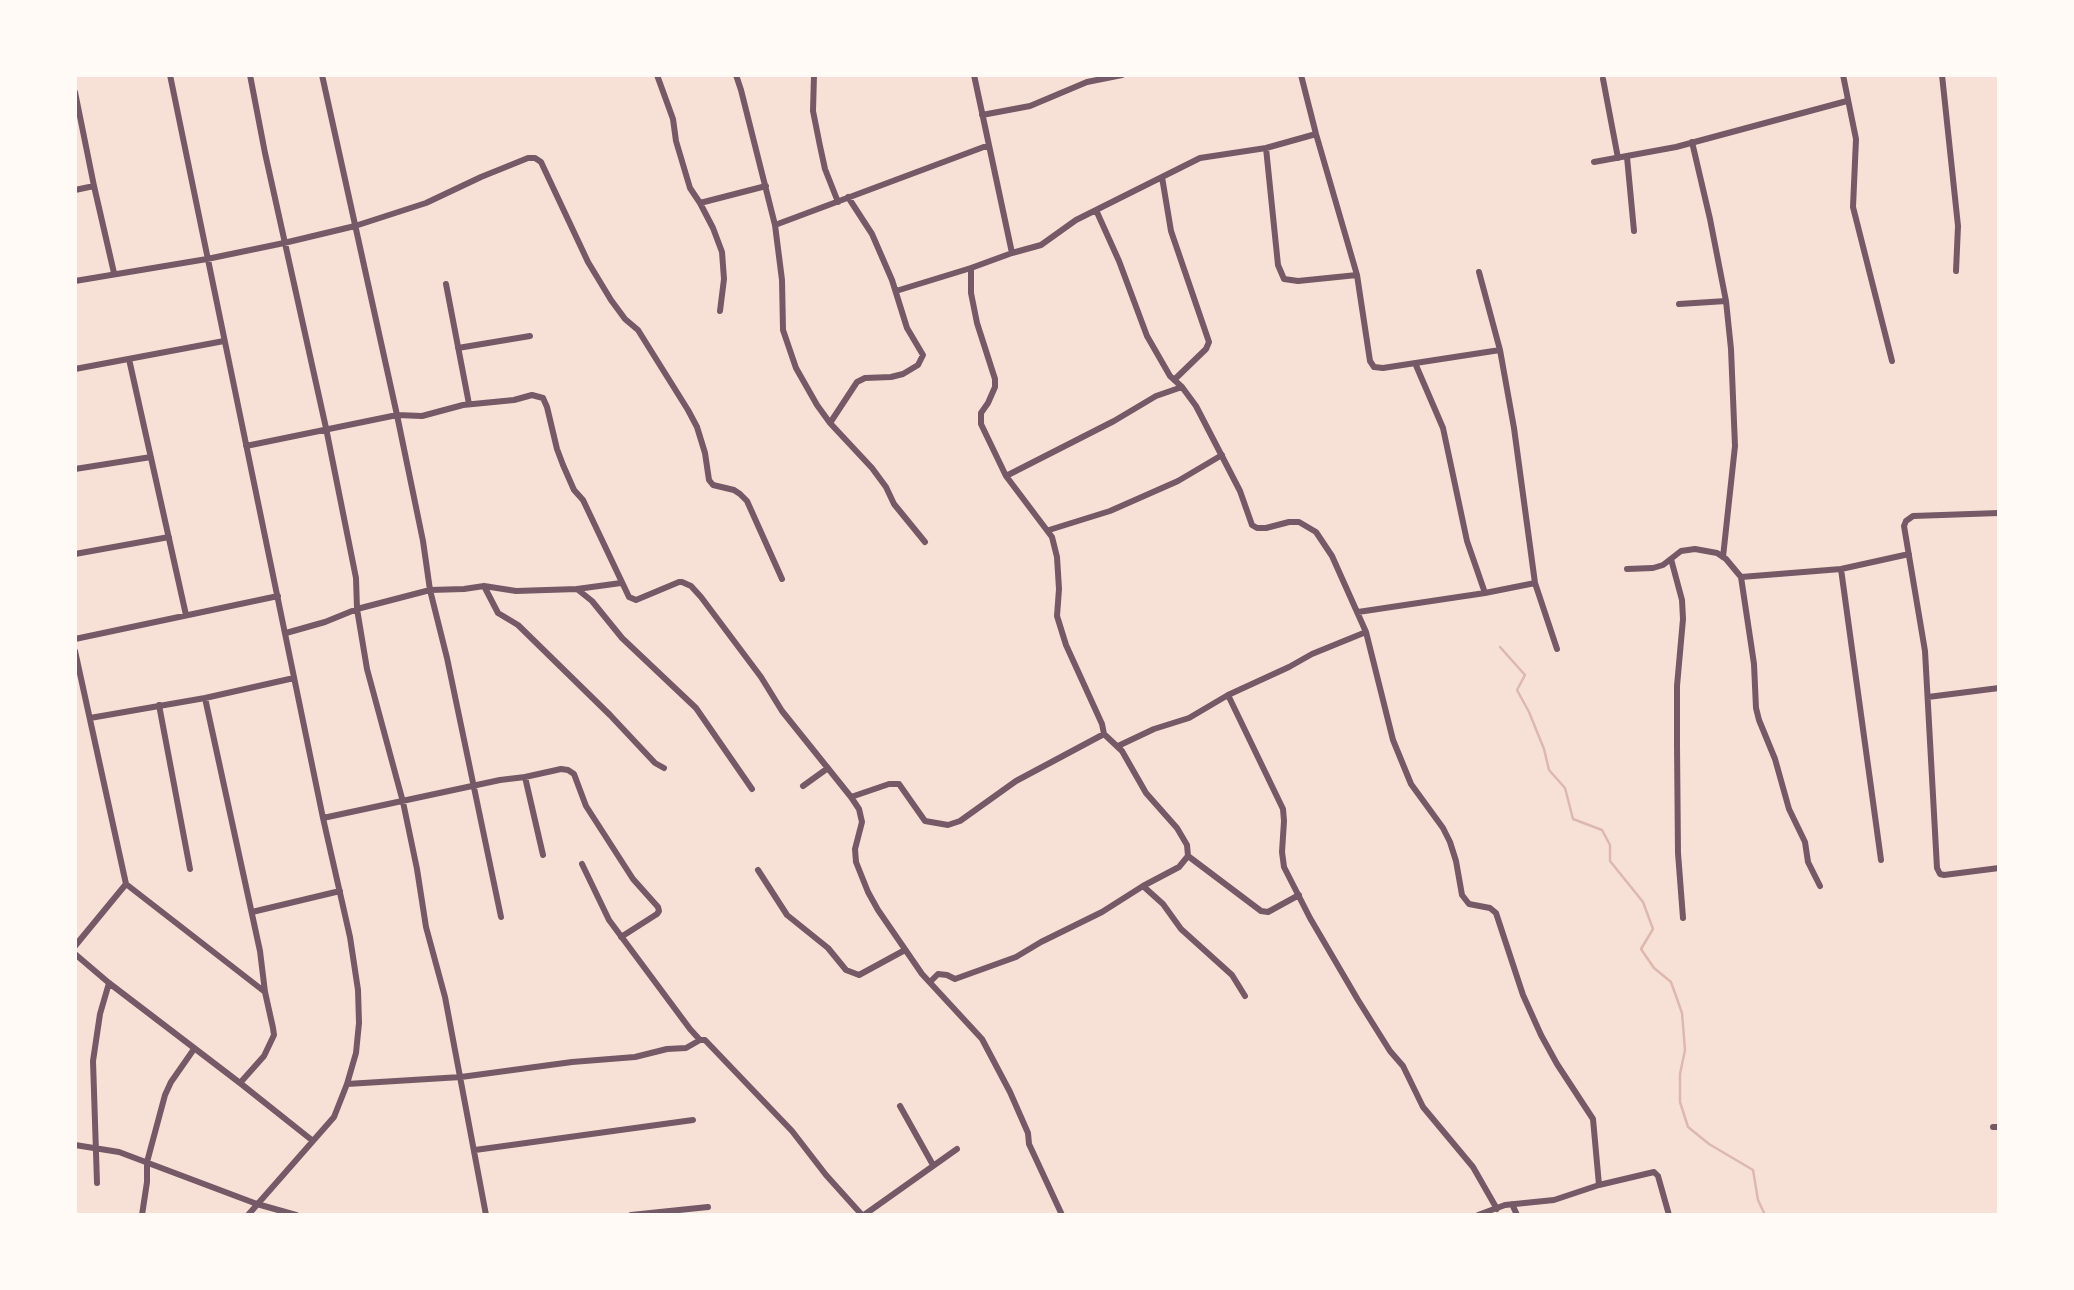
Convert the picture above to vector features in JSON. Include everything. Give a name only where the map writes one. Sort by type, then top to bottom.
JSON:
[{"type":"street","points":[[170,75],[323,818],[350,937],[358,990],[356,1053],[334,1117],[248,1215]]},
{"type":"street","points":[[250,75],[356,578],[357,609],[368,669],[418,869],[426,927],[445,997],[486,1215]]},
{"type":"street","points":[[322,75],[397,415],[423,541],[430,590],[447,658],[501,917]]},
{"type":"street","points":[[657,75],[671,111],[685,176],[713,228],[722,252],[724,279],[720,311]]},
{"type":"street","points":[[736,75],[775,225],[782,280],[783,330],[796,368],[830,423],[872,468],[886,486],[894,504],[925,542]]},
{"type":"street","points":[[814,75],[813,111],[825,169],[838,202]]},
{"type":"street","points":[[974,75],[1012,253]]},
{"type":"street","points":[[982,115],[1030,106],[1085,78],[1122,75]]},
{"type":"street","points":[[1301,75],[1357,275],[1370,361],[1374,367],[1384,368],[1500,350]]},
{"type":"street","points":[[1843,75],[1856,139],[1853,207],[1892,361]]},
{"type":"street","points":[[1942,75],[1958,226],[1956,271]]},
{"type":"street","points":[[1603,79],[1618,158]]},
{"type":"street","points":[[75,92],[77,116],[114,273]]},
{"type":"street","points":[[1594,162],[1692,142],[1847,101]]},
{"type":"street","points":[[896,291],[1041,244],[1076,220],[1200,158],[1266,148],[1316,134]]},
{"type":"street","points":[[1692,142],[1726,301],[1731,349],[1735,446],[1723,557]]},
{"type":"street","points":[[775,225],[989,145]]},
{"type":"street","points":[[1266,148],[1278,265],[1284,279],[1298,281],[1357,275]]},
{"type":"street","points":[[1627,157],[1634,231]]},
{"type":"street","points":[[75,281],[207,259],[355,226],[426,203],[481,177],[528,158],[535,158],[541,162],[593,272],[625,319],[638,330],[688,410],[697,427],[705,453],[709,480],[713,485],[734,490],[747,501],[782,579]]},
{"type":"street","points":[[1162,177],[1171,231],[1209,342],[1206,349],[1174,380]]},
{"type":"street","points":[[75,190],[94,186]]},
{"type":"street","points":[[700,203],[766,186]]},
{"type":"street","points":[[830,423],[858,382],[865,378],[903,374],[918,365],[923,358],[922,351],[904,321],[896,291],[872,234],[848,197]]},
{"type":"street","points":[[1096,210],[1119,261],[1147,336],[1174,380],[1196,406],[1240,491],[1252,525],[1266,528],[1299,522],[1316,532],[1332,556],[1366,632],[1393,740],[1411,784],[1450,842],[1462,895],[1469,904],[1490,908],[1496,913],[1523,995],[1541,1035],[1592,1119],[1600,1185]]},
{"type":"street","points":[[930,982],[938,974],[955,979],[1016,957],[1102,912],[1179,867],[1188,856],[1187,845],[1177,828],[1146,793],[1118,746],[1104,734],[1066,645],[1057,616],[1057,557],[1049,530],[1006,476],[981,424],[981,413],[991,395],[995,379],[971,293],[971,268]]},
{"type":"street","points":[[1479,272],[1500,350],[1514,428],[1535,583],[1557,649]]},
{"type":"street","points":[[446,284],[469,404]]},
{"type":"street","points":[[1679,304],[1726,301]]},
{"type":"street","points":[[458,348],[530,336]]},
{"type":"street","points":[[75,369],[224,341]]},
{"type":"street","points":[[129,359],[186,615]]},
{"type":"street","points":[[1415,363],[1443,428],[1467,541],[1485,593]]},
{"type":"street","points":[[1006,476],[1156,397],[1182,387]]},
{"type":"street","points":[[246,446],[397,415],[422,416],[469,404],[514,400],[532,395],[543,398],[563,465],[574,490],[583,500],[629,597],[636,600],[679,582],[691,586],[761,677],[782,711],[859,809],[862,822],[855,849],[856,862],[878,910],[922,974],[982,1039],[1028,1133],[1029,1143],[1062,1215]]},
{"type":"street","points":[[1049,530],[1110,511],[1178,481],[1222,455]]},
{"type":"street","points":[[75,469],[151,457]]},
{"type":"street","points":[[1999,513],[1910,518],[1904,526],[1925,651],[1938,872],[1944,875],[1999,868]]},
{"type":"street","points":[[75,554],[169,537]]},
{"type":"street","points":[[1627,569],[1653,568],[1663,565],[1681,551],[1695,549],[1717,553],[1741,577],[1759,720],[1775,759],[1787,802],[1805,842],[1808,862],[1820,886]]},
{"type":"street","points":[[1741,577],[1841,569],[1909,554]]},
{"type":"street","points":[[1671,559],[1682,600],[1683,619],[1677,686],[1678,853],[1683,918]]},
{"type":"street","points":[[1841,569],[1881,860]]},
{"type":"street","points":[[286,634],[357,609],[430,590],[484,586],[516,591],[577,589],[621,583]]},
{"type":"street","points":[[1358,612],[1535,583]]},
{"type":"street","points":[[484,586],[498,613],[518,625],[655,763],[664,768]]},
{"type":"street","points":[[577,589],[592,601],[622,638],[696,708],[752,789]]},
{"type":"street","points":[[75,639],[278,596]]},
{"type":"street","points":[[1118,746],[1154,729],[1189,718],[1228,695],[1312,654],[1366,632]]},
{"type":"street","points":[[75,651],[126,884],[265,992]]},
{"type":"street","points":[[90,718],[205,698],[294,678]]},
{"type":"street","points":[[1928,697],[1999,688]]},
{"type":"street","points":[[1228,695],[1283,809],[1284,867],[1298,895],[1358,1000],[1402,1066],[1423,1107],[1473,1167],[1497,1209]]},
{"type":"street","points":[[205,698],[260,951],[274,1035],[264,1056],[240,1083]]},
{"type":"street","points":[[159,705],[190,869]]},
{"type":"street","points":[[851,797],[889,784],[899,784],[925,821],[948,825],[960,821],[1016,781],[1104,734]]},
{"type":"street","points":[[323,818],[561,768],[573,774],[586,806],[634,879],[658,907],[657,915],[621,937]]},
{"type":"street","points":[[803,786],[828,768]]},
{"type":"street","points":[[525,777],[543,855]]},
{"type":"street","points":[[1188,856],[1261,911],[1268,912],[1298,895]]},
{"type":"street","points":[[582,864],[608,920],[700,1040]]},
{"type":"street","points":[[758,870],[787,915],[828,948],[846,970],[859,975],[905,950]]},
{"type":"street","points":[[75,946],[126,884]]},
{"type":"street","points":[[1143,886],[1163,904],[1181,929],[1232,975],[1245,996]]},
{"type":"street","points":[[252,912],[340,891]]},
{"type":"street","points":[[75,954],[313,1142]]},
{"type":"street","points":[[97,1183],[93,1061],[100,1014],[109,983]]},
{"type":"street","points":[[347,1084],[461,1077],[572,1062],[635,1058],[667,1049],[686,1048],[705,1040],[792,1130],[825,1175],[863,1215],[957,1149]]},
{"type":"street","points":[[142,1215],[147,1162],[165,1095],[194,1049]]},
{"type":"street","points":[[900,1106],[933,1165]]},
{"type":"street","points":[[475,1150],[693,1120]]},
{"type":"street","points":[[75,1145],[96,1147],[147,1162],[257,1204],[296,1215]]},
{"type":"street","points":[[1478,1215],[1505,1205],[1554,1200],[1600,1185],[1657,1173],[1669,1215]]},
{"type":"street","points":[[1512,1204],[1517,1215]]},
{"type":"street","points":[[631,1215],[708,1207]]},
{"type":"waterway","points":[[1500,647],[1525,675],[1517,690],[1544,749],[1549,770],[1565,788],[1573,819],[1602,830],[1610,845],[1610,861],[1643,902],[1653,929],[1641,949],[1654,968],[1671,982],[1682,1013],[1685,1050],[1680,1074],[1680,1102],[1688,1127],[1709,1144],[1753,1170],[1758,1200],[1765,1215]]}]
